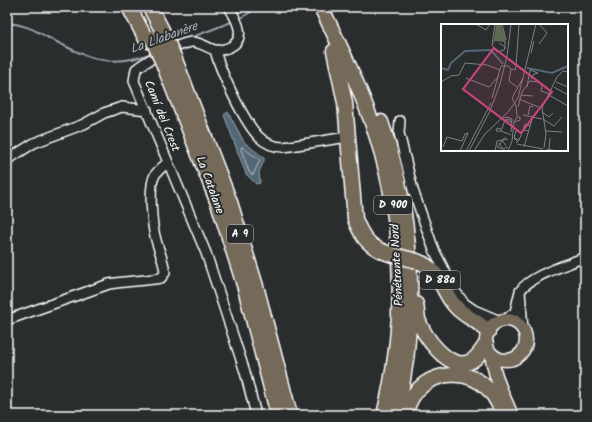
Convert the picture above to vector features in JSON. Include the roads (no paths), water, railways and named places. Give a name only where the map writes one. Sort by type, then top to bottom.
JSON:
[{"type":"highway","points":[[129,7],[154,37]]},
{"type":"highway","name":"La Catalane","points":[[137,7],[154,37],[230,202],[256,286],[290,415]]},
{"type":"highway","name":"La Catalane","points":[[150,7],[154,37]]},
{"type":"highway","name":"D 88a","points":[[318,7],[337,59],[342,82],[355,219],[362,236],[371,246],[390,254],[426,264],[437,274],[455,306],[493,333]]},
{"type":"highway","name":"Pénétrante Nord","points":[[321,7],[353,76],[372,122],[388,178],[397,232],[400,295],[398,336],[392,385],[384,415]]},
{"type":"highway","name":"Pénétrante Nord","points":[[332,7],[372,95],[390,146],[404,209],[409,261],[410,307],[403,383],[396,415]]},
{"type":"highway","name":"La Catalane","points":[[165,62],[199,154],[245,288],[278,415]]},
{"type":"highway","points":[[404,209],[414,264],[418,318],[422,328],[438,350],[446,358],[456,362],[468,363],[477,356],[493,333]]},
{"type":"highway","points":[[404,415],[414,394],[423,385],[439,376],[451,375],[469,377],[488,388],[504,415]]},
{"type":"main road","points":[[515,322],[523,329],[526,342],[524,348],[520,354],[508,359],[502,359],[493,333],[515,322]]},
{"type":"main road","points":[[493,333],[493,367],[498,384],[512,415]]},
{"type":"main road","points":[[498,384],[498,375],[508,359]]},
{"type":"street","points":[[230,9],[239,27],[239,38],[236,43],[223,50],[215,50],[219,67],[251,126],[260,138],[274,146],[284,147],[341,138]]},
{"type":"street","name":"Camí del Crest","points":[[215,50],[193,42],[181,45],[150,59],[136,69],[134,81],[206,253],[246,372],[256,415]]},
{"type":"street","points":[[7,160],[34,143],[84,124],[104,113],[122,107],[147,110]]},
{"type":"street","points":[[400,121],[399,132],[413,190],[434,250],[455,291],[464,303],[474,310],[493,333],[515,312],[520,291],[524,285],[532,279],[585,257]]},
{"type":"street","points":[[7,320],[109,284],[137,282],[161,278],[165,273],[155,239],[152,183],[155,175],[168,162]]},
{"type":"street","points":[[520,291],[523,329]]},
{"type":"water","points":[[228,112],[244,142],[264,158],[259,172],[260,183],[256,184],[246,174],[224,115]]},
{"type":"waterway","name":"La Llabanère","points":[[238,20],[258,7]]},
{"type":"waterway","name":"La Llabanère","points":[[190,38],[234,21]]},
{"type":"waterway","name":"La Llabanère","points":[[7,23],[28,27],[74,50],[98,59],[110,61],[123,60],[137,58],[152,53]]}]
